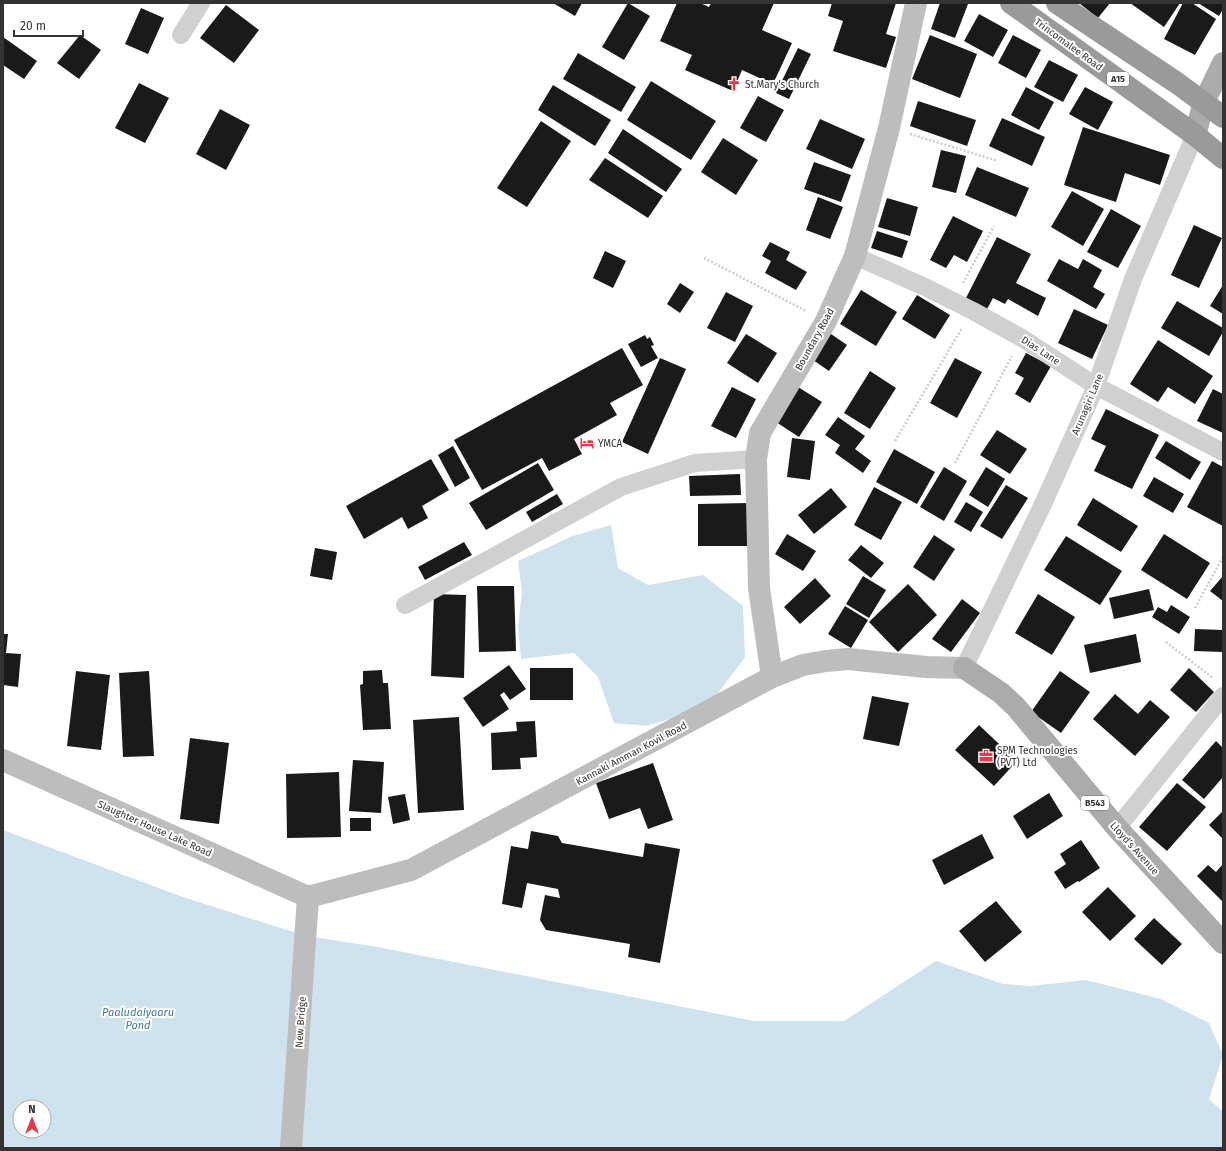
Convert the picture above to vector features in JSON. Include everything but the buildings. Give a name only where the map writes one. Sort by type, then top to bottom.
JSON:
[{"type":"highway","name":"Trincomalee Road","points":[[1010,3],[1195,135],[1223,158]]},
{"type":"highway","points":[[1057,3],[1204,102],[1223,117]]},
{"type":"main road","name":"Boundary Road","points":[[772,677],[759,588],[756,459],[760,434],[826,321],[855,256],[889,128],[916,3]]},
{"type":"main road","points":[[1195,135],[1204,102],[1223,63]]},
{"type":"main road","name":"Kannaki Amman Kovil Road","points":[[308,897],[411,870],[772,677],[803,665],[848,659],[926,667],[964,668]]},
{"type":"main road","name":"Lloyd’s Avenue","points":[[964,668],[1001,694],[1016,707],[1117,828],[1223,943]]},
{"type":"main road","name":"Slaughter House Lake Road","points":[[3,760],[308,897]]},
{"type":"main road","name":"New Bridge","points":[[291,1148],[308,897]]},
{"type":"street","points":[[181,35],[201,3]]},
{"type":"street","name":"Arunagiri Lane","points":[[964,668],[1043,504],[1096,386],[1133,279],[1195,135]]},
{"type":"street","name":"Dias Lane","points":[[855,256],[954,301],[1022,338],[1096,386],[1223,452]]},
{"type":"street","points":[[405,605],[621,487],[695,463],[756,459]]},
{"type":"street","points":[[1117,828],[1220,688]]},
{"type":"path","points":[[889,128],[998,161]]},
{"type":"path","points":[[954,301],[994,226]]},
{"type":"path","points":[[704,258],[826,321]]},
{"type":"path","points":[[895,441],[972,311]]},
{"type":"path","points":[[955,463],[1022,338]]},
{"type":"path","points":[[1195,608],[1223,557]]},
{"type":"path","points":[[1166,642],[1220,688]]},
{"type":"water","points":[[611,525],[618,568],[648,585],[703,575],[743,606],[745,657],[707,708],[646,726],[614,723],[598,677],[574,653],[521,659],[518,627],[522,592],[518,561],[573,536]]},
{"type":"water","name":"Paaludaiyaaru Pond","points":[[3,830],[183,897],[306,936],[378,947],[754,1021],[844,1021],[936,961],[1003,984],[1031,986],[1086,980],[1161,999],[1209,1023],[1223,1055],[1209,1099],[1223,1112],[1223,1148],[3,1148]]},
{"type":"place","name":"St.Mary's Church","points":[[734,84]]},
{"type":"place","name":"YMCA","points":[[587,443]]},
{"type":"place","name":"SPM Technologies (PVT) Ltd","points":[[986,756]]}]
